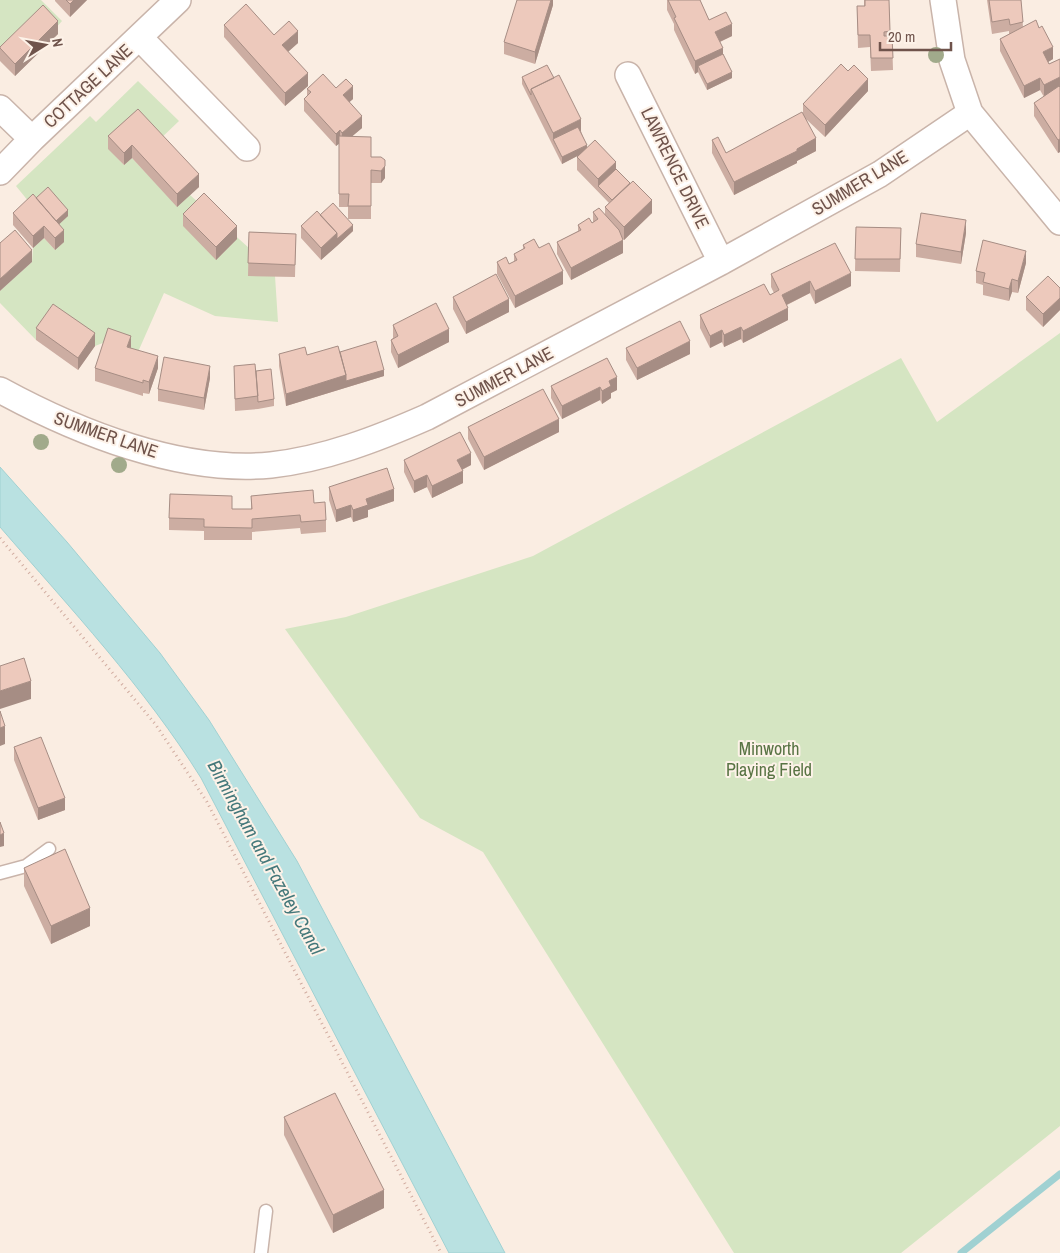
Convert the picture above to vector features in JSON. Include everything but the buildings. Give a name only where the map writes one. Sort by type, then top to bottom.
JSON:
[{"type":"street","name":"COTTAGE LANE","points":[[0,172],[178,0]]},
{"type":"street","points":[[943,0],[952,60],[970,113],[1055,207]]},
{"type":"street","points":[[140,38],[247,148]]},
{"type":"street","name":"LAWRENCE DRIVE","points":[[628,75],[721,262]]},
{"type":"street","points":[[0,108],[32,139]]},
{"type":"street","name":"SUMMER LANE","points":[[0,390],[72,427],[170,457],[230,466],[271,465],[325,454],[381,437],[427,417],[721,262],[880,174],[970,113]]},
{"type":"lane","points":[[0,873],[26,866],[49,849]]},
{"type":"lane","points":[[261,1253],[266,1211]]},
{"type":"path","points":[[0,538],[127,688],[162,733],[198,787],[339,1054],[441,1253]]},
{"type":"green space","points":[[0,0],[41,0],[62,21],[54,30],[0,59]]},
{"type":"green space","points":[[138,81],[179,121],[157,142],[109,149],[124,165],[132,158],[177,206],[190,195],[249,248],[275,276],[278,322],[215,316],[164,293],[134,361],[108,341],[95,346],[53,316],[36,340],[0,303],[0,291],[32,262],[33,248],[44,238],[55,250],[33,207],[16,186],[90,116],[96,122]]},
{"type":"green space","name":"Minworth Playing Field","points":[[1060,333],[1060,1126],[901,1253],[734,1253],[483,852],[420,818],[285,629],[346,617],[533,556],[901,358],[937,422]]},
{"type":"water","name":"Birmingham and Fazeley Canal","points":[[0,467],[67,542],[160,653],[209,720],[297,861],[505,1253],[449,1253],[201,778],[156,712],[131,680],[80,618],[0,527]]},
{"type":"waterway","points":[[961,1253],[1060,1174]]}]
